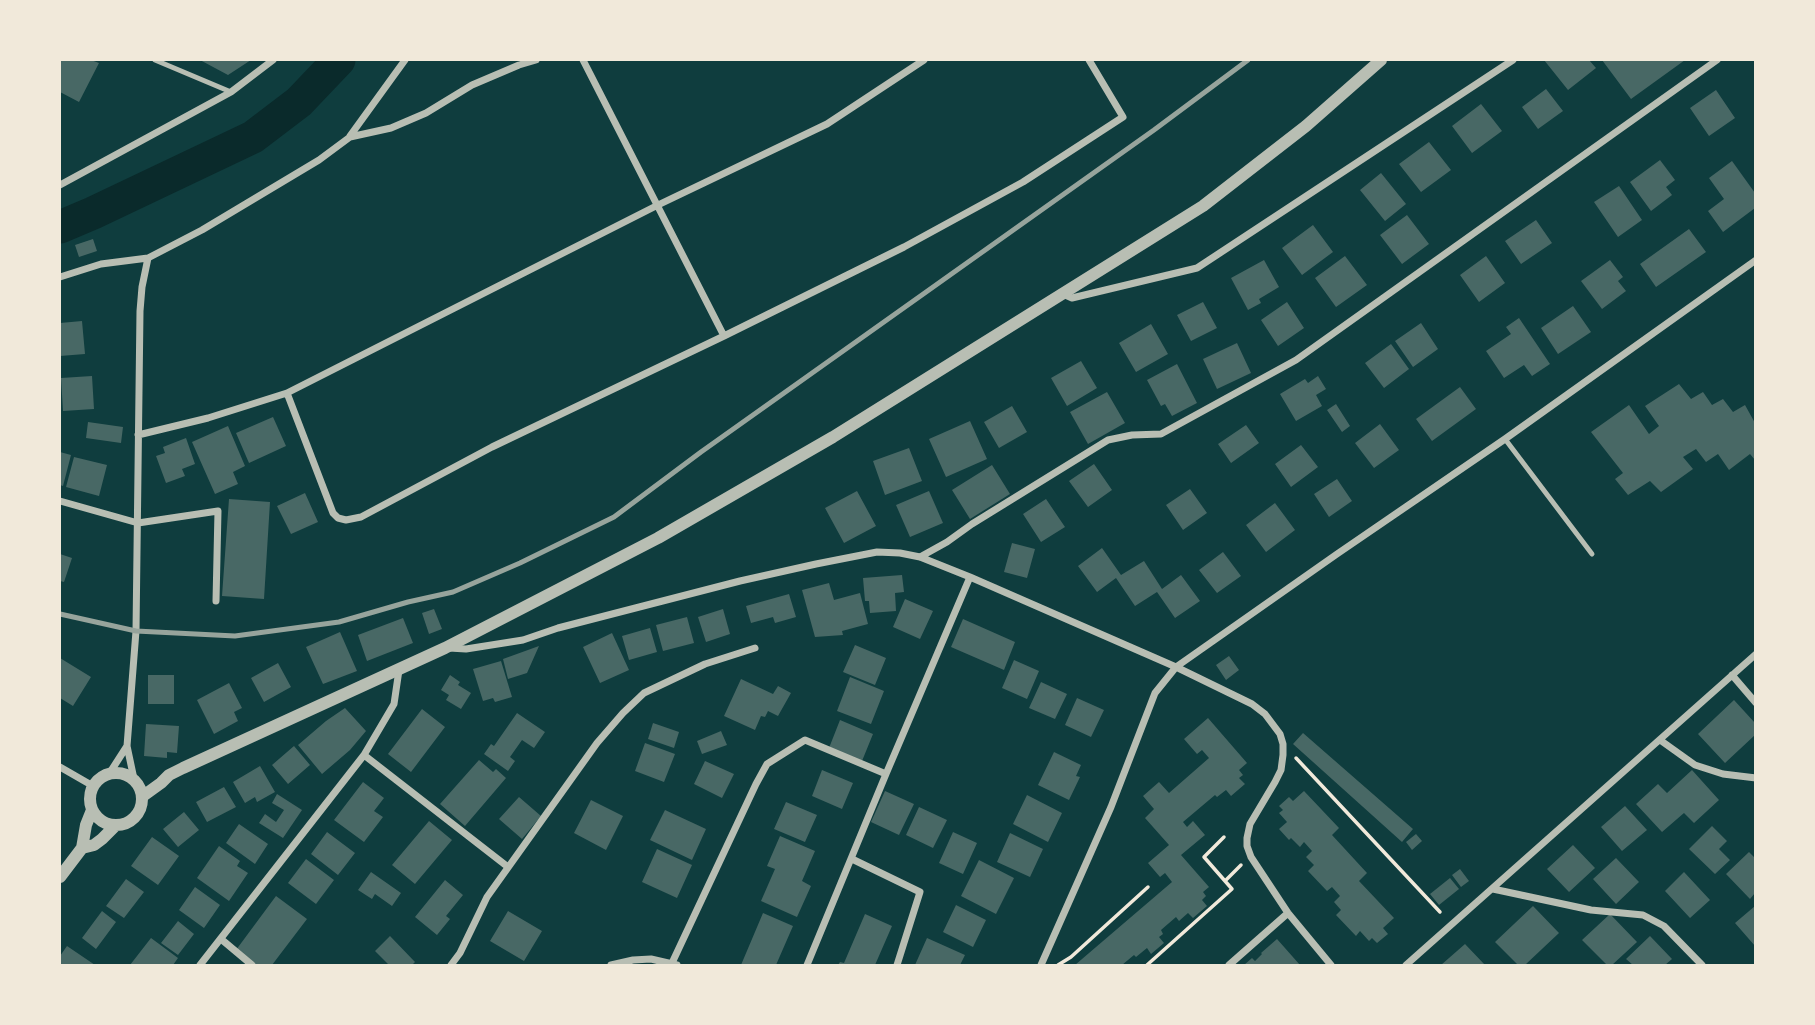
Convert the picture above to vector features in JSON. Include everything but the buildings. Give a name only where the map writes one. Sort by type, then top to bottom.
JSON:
[{"type":"street","points":[[60,185],[231,92],[273,60]]},
{"type":"street","points":[[60,277],[101,264],[148,258],[202,230],[319,160],[350,137],[405,60]]},
{"type":"street","points":[[350,137],[391,128],[426,113],[472,85],[536,60]]},
{"type":"street","points":[[583,60],[724,336]]},
{"type":"street","points":[[138,435],[208,418],[287,393],[658,205],[827,124],[924,60]]},
{"type":"street","points":[[287,393],[333,513],[346,520],[353,520],[492,447],[904,247],[1023,182],[1122,117],[1089,60]]},
{"type":"street","points":[[138,786],[158,776],[169,775],[445,648],[658,538],[833,437],[1203,206],[1307,126],[1381,60]]},
{"type":"street","points":[[1063,294],[1072,298],[1197,268],[1513,60]]},
{"type":"street","points":[[920,557],[1108,440],[1132,435],[1161,434],[1296,360],[1717,60]]},
{"type":"street","points":[[138,786],[122,773],[109,774],[97,780],[90,802],[92,810],[102,821],[116,825],[133,820],[142,805],[138,786],[127,746],[136,631],[141,299],[148,258]]},
{"type":"street","points":[[1041,965],[1111,807],[1155,693],[1175,667],[1505,439],[1755,260]]},
{"type":"street","points":[[60,501],[138,523],[218,512],[216,601]]},
{"type":"street","points":[[445,648],[466,649],[523,640],[558,628],[740,581],[877,552],[920,557],[1175,667],[1252,704],[1265,714],[1280,734],[1283,755],[1281,770],[1250,824],[1247,838],[1251,856],[1288,913],[1331,965]]},
{"type":"street","points":[[807,965],[970,577]]},
{"type":"street","points":[[451,965],[460,953],[487,897],[597,743],[623,713],[644,693],[705,664],[755,648]]},
{"type":"street","points":[[1406,965],[1755,654]]},
{"type":"street","points":[[200,965],[364,755],[394,704],[400,670]]},
{"type":"street","points":[[1732,675],[1755,703]]},
{"type":"street","points":[[611,965],[633,960],[674,964],[767,764],[804,740],[886,774]]},
{"type":"street","points":[[1660,740],[1695,765],[1723,774],[1755,778]]},
{"type":"street","points":[[109,774],[127,746]]},
{"type":"street","points":[[364,755],[509,867]]},
{"type":"street","points":[[60,766],[93,786]]},
{"type":"street","points":[[60,877],[82,848],[92,810]]},
{"type":"street","points":[[82,848],[94,845],[116,825]]},
{"type":"street","points":[[852,859],[920,892],[897,965]]},
{"type":"street","points":[[1493,889],[1591,910],[1643,915],[1664,926],[1702,965]]},
{"type":"street","points":[[1229,965],[1288,913]]},
{"type":"street","points":[[221,939],[252,965]]},
{"type":"lane","points":[[155,60],[231,92]]},
{"type":"lane","points":[[1505,439],[1592,554]]},
{"type":"path","points":[[1283,755],[1297,758],[1440,912]]},
{"type":"path","points":[[1147,965],[1232,889],[1205,857],[1224,837]]},
{"type":"path","points":[[1225,881],[1251,856]]},
{"type":"path","points":[[1058,965],[1072,957],[1148,887]]},
{"type":"waterway","points":[[60,227],[253,137],[299,102],[339,60]]},
{"type":"railway","points":[[60,614],[136,631],[235,636],[339,622],[453,592],[520,563],[614,517],[1248,60]]}]
